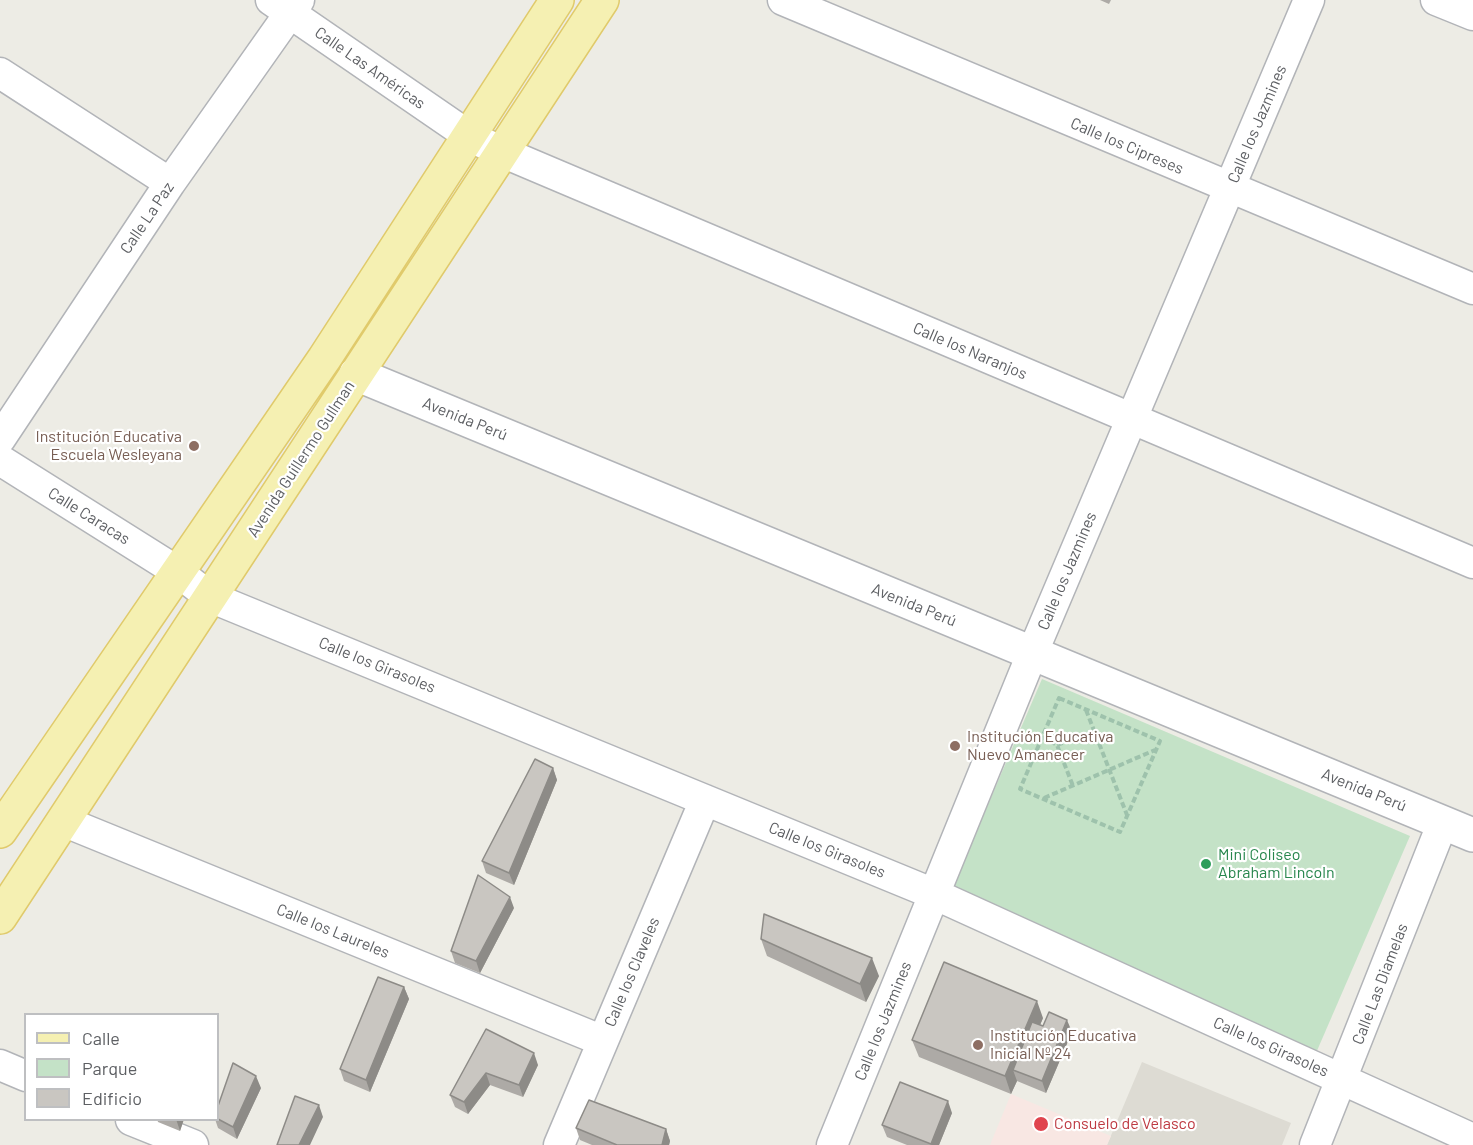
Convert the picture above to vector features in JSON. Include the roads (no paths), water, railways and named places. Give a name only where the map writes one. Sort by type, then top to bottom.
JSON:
[{"type":"main road","points":[[0,831],[324,359],[557,0]]},
{"type":"main road","name":"Avenida Guillermo Gullman","points":[[0,917],[602,0]]},
{"type":"street","name":"Calle los Cipreses","points":[[783,0],[1229,189],[1473,289]]},
{"type":"street","name":"Calle los Jazmines","points":[[832,1145],[1032,654],[1309,0]]},
{"type":"street","points":[[1436,0],[1473,15]]},
{"type":"street","name":"Calle Las Américas","points":[[287,4],[468,136]]},
{"type":"street","name":"Calle La Paz","points":[[0,439],[287,4]]},
{"type":"street","points":[[0,73],[170,183]]},
{"type":"street","name":"Calle los Naranjos","points":[[468,136],[1473,563]]},
{"type":"street","name":"Avenida Perú","points":[[356,374],[1473,835]]},
{"type":"street","name":"Calle Caracas","points":[[0,460],[178,572]]},
{"type":"street","name":"Calle los Girasoles","points":[[178,572],[210,597],[934,894],[1473,1138]]},
{"type":"street","name":"Calle los Claveles","points":[[559,1145],[705,800]]},
{"type":"street","name":"Calle los Laureles","points":[[63,821],[603,1041]]},
{"type":"street","name":"Calle Las Diamelas","points":[[1315,1145],[1443,822]]},
{"type":"street","points":[[0,1065],[24,1075]]},
{"type":"street","points":[[136,1121],[193,1145]]},
{"type":"place","name":"Institución Educativa Escuela Wesleyana","points":[[194,446]]},
{"type":"place","name":"Institución Educativa Nuevo Amanecer","points":[[955,746]]},
{"type":"place","name":"Mini Coliseo Abraham Lincoln","points":[[1206,864]]},
{"type":"place","name":"Institución Educativa Inicial Nº 24","points":[[978,1045]]},
{"type":"place","name":"Consuelo de Velasco","points":[[1041,1124]]}]
